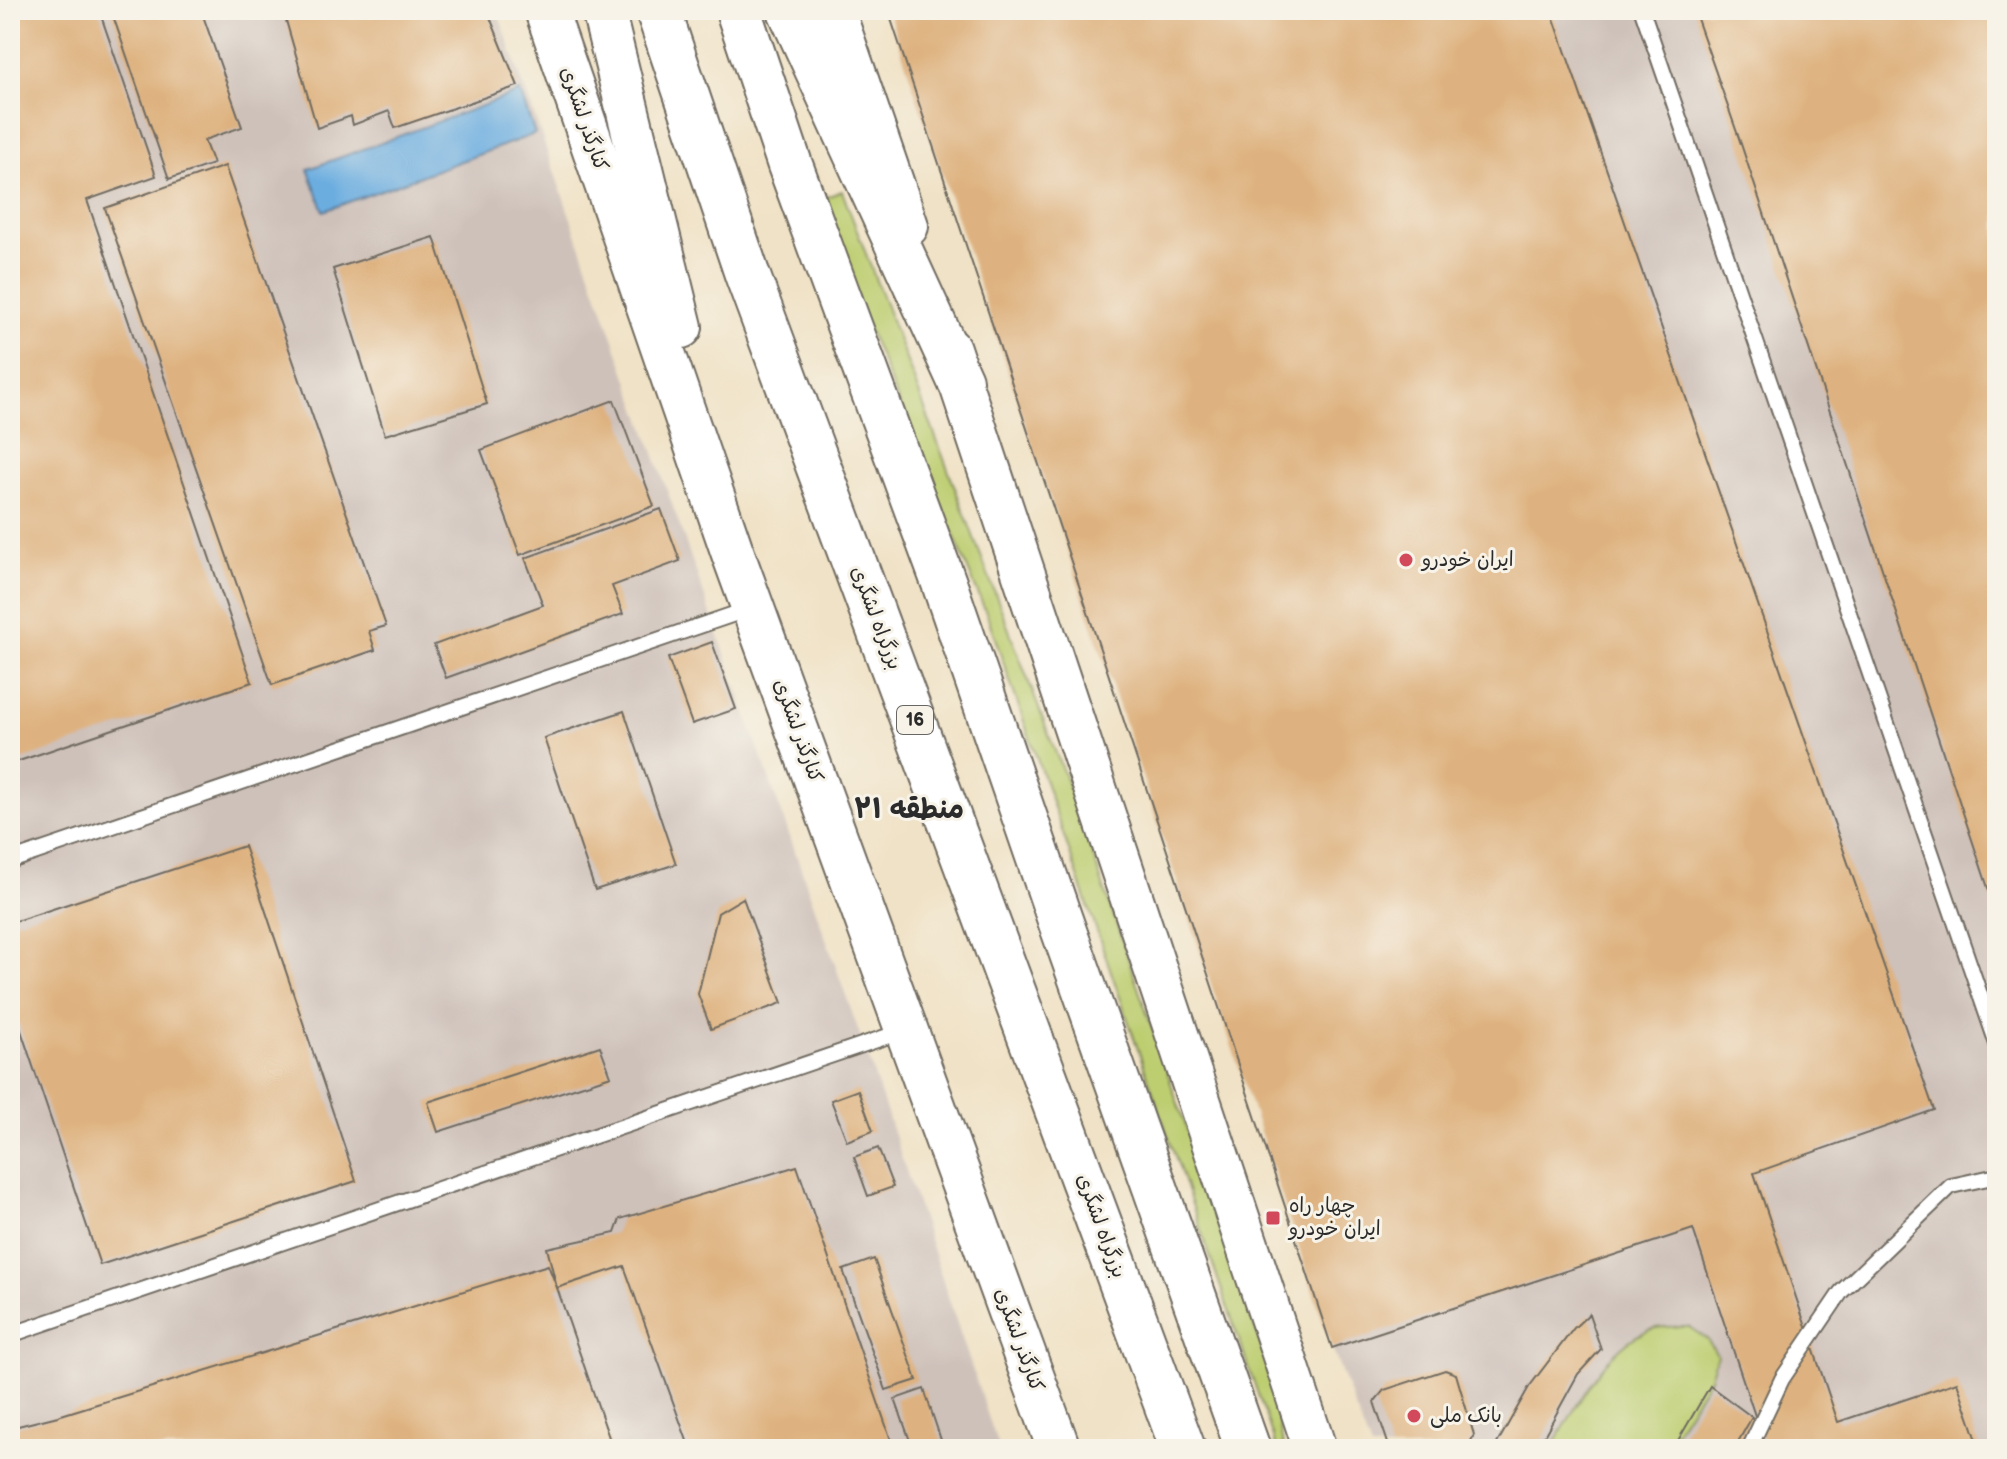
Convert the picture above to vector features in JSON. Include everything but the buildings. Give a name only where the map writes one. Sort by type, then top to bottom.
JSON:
[{"type":"highway","name":"بزرگراه لشگری","points":[[658,10],[747,274],[1179,1439]]},
{"type":"highway","points":[[738,10],[790,165],[944,583],[1244,1438]]},
{"type":"highway","points":[[790,10],[960,381]]},
{"type":"main road","name":"کنارگذر لشگری","points":[[546,10],[732,551],[1059,1449]]},
{"type":"main road","points":[[603,10],[703,415],[732,551]]},
{"type":"main road","points":[[833,10],[960,381],[1315,1449]]},
{"type":"main road","points":[[1005,1300],[1042,1449]]},
{"type":"main road","points":[[1005,1300],[1082,1449]]},
{"type":"lane","points":[[1642,10],[1997,1044]]},
{"type":"lane","points":[[10,861],[753,607]]},
{"type":"lane","points":[[10,1335],[907,1030]]},
{"type":"lane","points":[[1749,1449],[1782,1379],[1841,1292],[1951,1186],[1997,1176]]},
{"type":"shaded area","points":[[10,10],[497,10],[872,1069],[999,1449],[10,1449]]},
{"type":"shaded area","name":"ایران خودرو","points":[[888,10],[1997,10],[1997,1449],[1371,1449],[1332,1348]]},
{"type":"green space","points":[[842,191],[1073,798],[1265,1357],[1284,1449],[1277,1449],[987,615],[815,201]]},
{"type":"green space","points":[[1689,1327],[1707,1339],[1717,1355],[1710,1378],[1664,1449],[1551,1449],[1595,1377],[1623,1346],[1639,1334],[1657,1328]]},
{"type":"water","points":[[520,92],[535,134],[324,211],[308,169]]},
{"type":"place","name":"ایران خودرو","points":[[1406,560]]},
{"type":"place","name":"چهار راه ایران خودرو","points":[[1273,1218]]},
{"type":"place","name":"بانک ملی","points":[[1414,1416]]},
{"type":"district","name":"منطقه ۲۱","points":[[909,809]]}]
